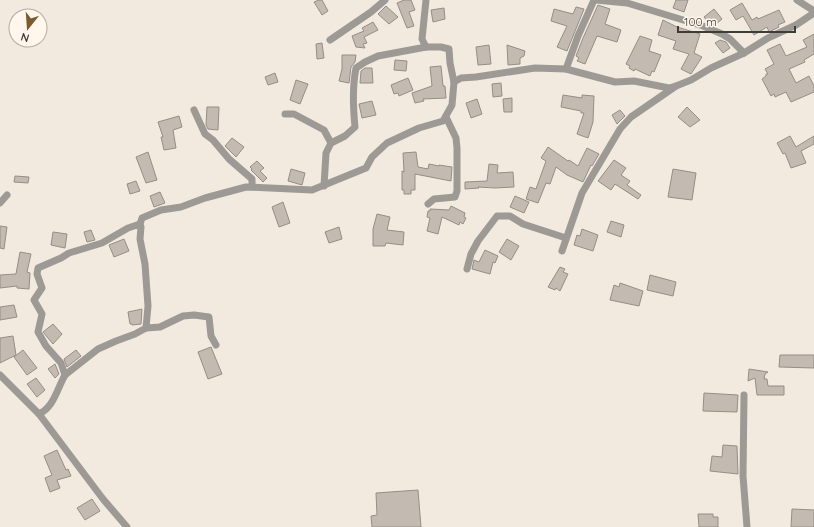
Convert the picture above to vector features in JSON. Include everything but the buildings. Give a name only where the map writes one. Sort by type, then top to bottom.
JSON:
[{"type":"street","points":[[330,40],[371,12],[385,0]]},
{"type":"street","points":[[426,0],[422,39],[426,47]]},
{"type":"street","points":[[566,69],[578,36],[595,0],[627,3],[703,26],[722,34],[744,53]]},
{"type":"street","points":[[454,82],[461,78],[535,68],[566,69],[615,82],[634,81],[669,88],[691,80],[711,68],[744,53],[768,38],[796,25],[814,12],[797,0]]},
{"type":"street","points":[[146,328],[148,306],[140,239],[140,224],[142,218],[161,210],[181,207],[205,198],[252,186],[312,190],[324,186],[366,168],[372,157],[387,143],[419,128],[443,121],[446,117],[452,105],[454,82],[449,49],[441,47],[426,47],[378,56],[356,68],[353,100],[354,127],[345,136],[331,143],[326,153],[324,186]]},
{"type":"street","points":[[562,251],[582,193],[620,129],[631,117],[676,86]]},
{"type":"street","points":[[194,110],[205,134],[213,140],[229,159],[252,179],[252,186]]},
{"type":"street","points":[[286,114],[294,114],[324,130],[331,143]]},
{"type":"street","points":[[428,204],[434,199],[455,197],[457,191],[456,138],[446,117]]},
{"type":"street","points":[[0,204],[7,195]]},
{"type":"street","points":[[467,269],[471,254],[497,216],[510,216],[523,224],[566,238]]},
{"type":"street","points":[[65,375],[61,363],[46,346],[38,332],[42,314],[34,300],[42,288],[37,274],[38,268],[69,253],[102,243],[128,228],[140,224]]},
{"type":"street","points":[[40,414],[49,408],[65,375],[98,349],[146,328],[160,327],[183,316],[194,315],[209,317],[211,336],[216,345]]},
{"type":"street","points":[[0,375],[40,414],[103,499],[127,527]]},
{"type":"street","points":[[744,395],[743,476],[747,527]]}]
